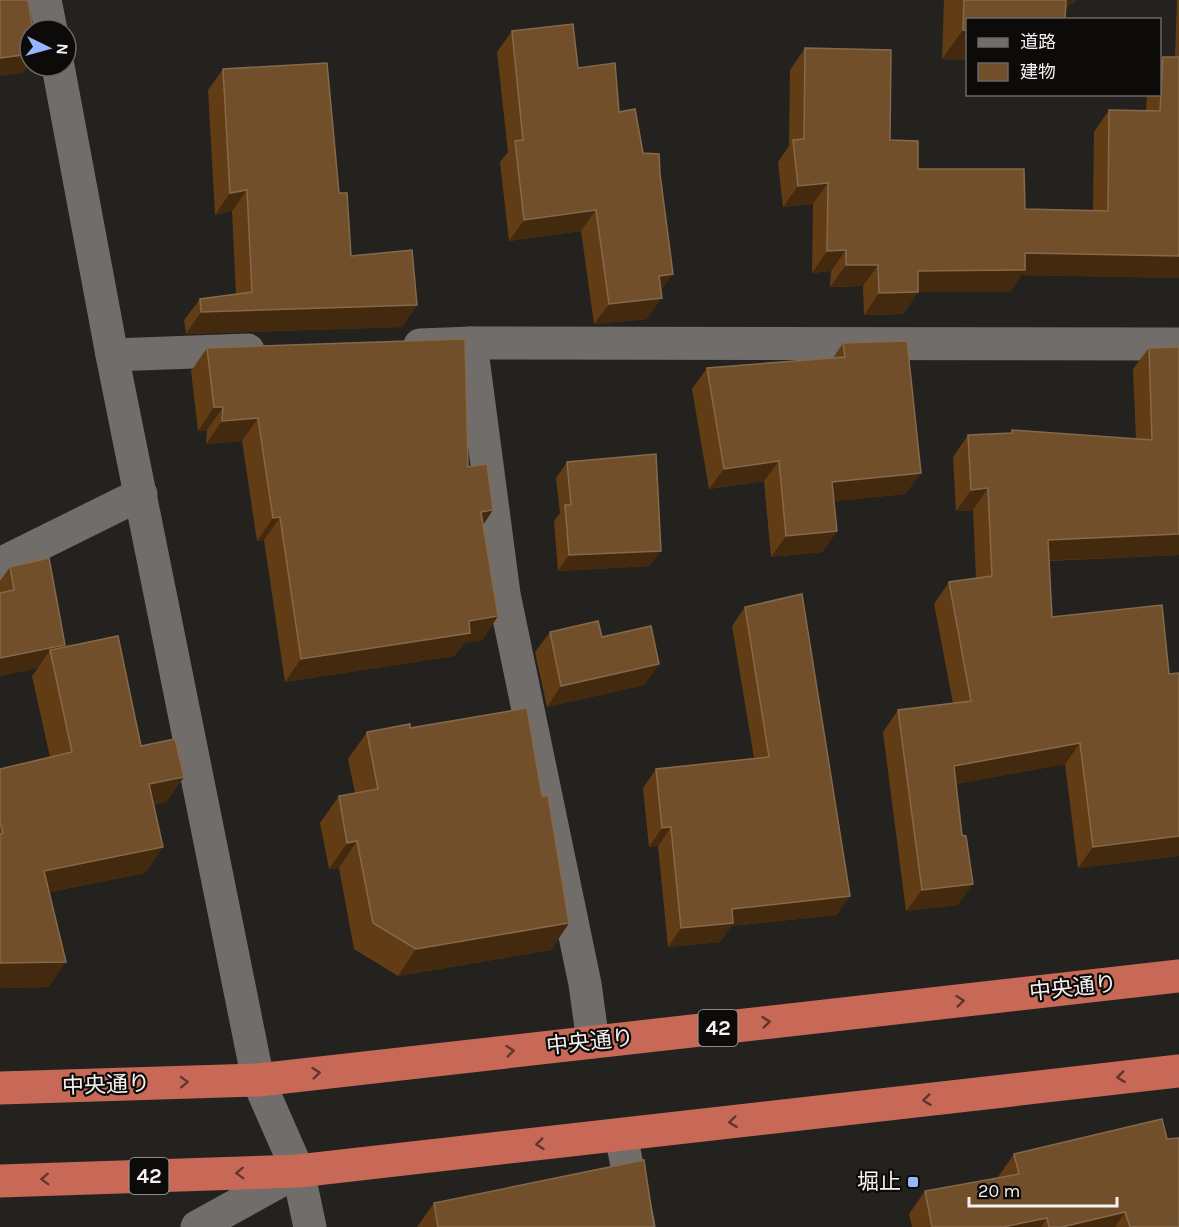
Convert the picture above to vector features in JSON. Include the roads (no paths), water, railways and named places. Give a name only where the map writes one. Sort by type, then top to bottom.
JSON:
[{"type":"highway","name":"中央通り","points":[[0,1088],[258,1080],[1179,976]]},
{"type":"highway","name":"42","points":[[0,1181],[298,1171],[1179,1071]]},
{"type":"street","points":[[45,0],[49,18]]},
{"type":"street","points":[[60,78],[112,355],[258,1080],[298,1171],[310,1227]]},
{"type":"street","points":[[388,346],[471,343],[1179,345]]},
{"type":"street","points":[[471,343],[504,594],[585,984],[593,1042]]},
{"type":"street","points":[[112,355],[280,349]]},
{"type":"street","points":[[0,564],[141,494]]},
{"type":"street","points":[[621,1135],[639,1227]]},
{"type":"street","points":[[197,1227],[298,1171]]},
{"type":"place","name":"堀止","points":[[913,1182]]}]
